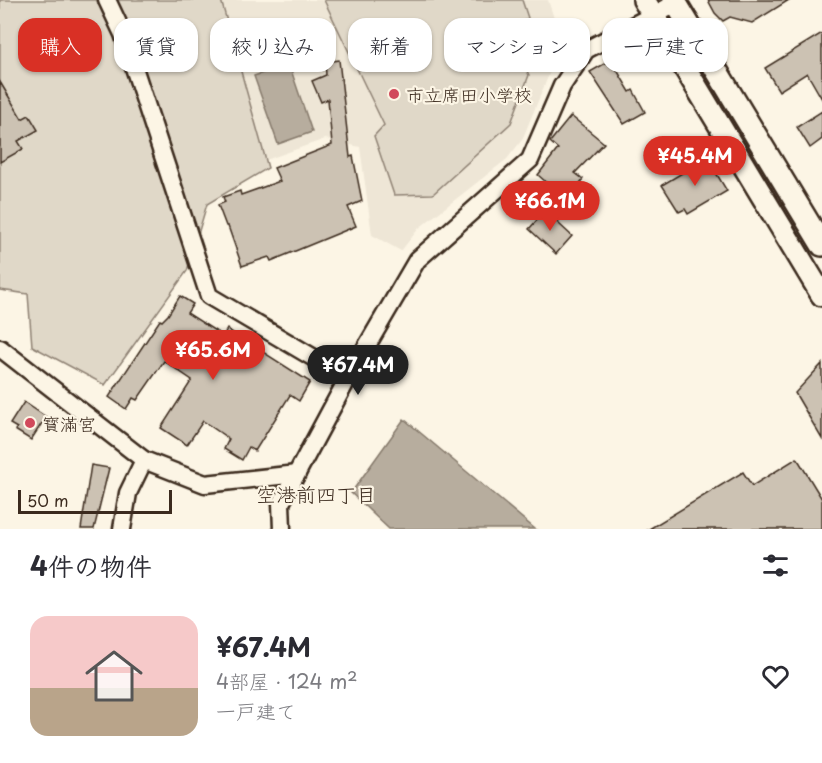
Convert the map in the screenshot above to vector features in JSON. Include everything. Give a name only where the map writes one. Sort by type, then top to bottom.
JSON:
[{"type":"street","points":[[107,0],[123,34],[210,296],[348,378]]},
{"type":"street","points":[[282,529],[281,503],[348,378],[417,260],[530,160],[562,86],[585,50],[649,8],[677,1],[822,245]]},
{"type":"street","points":[[649,8],[822,295]]},
{"type":"street","points":[[0,348],[144,460],[205,484],[297,474]]},
{"type":"street","points":[[122,529],[128,493],[144,460]]},
{"type":"shaded area","points":[[0,0],[221,0],[226,18],[210,18],[210,72],[241,72],[268,168],[207,204],[187,271],[105,385],[32,346],[28,294],[0,290]]},
{"type":"shaded area","name":"市立席田小学校","points":[[221,0],[548,0],[554,18],[444,18],[444,72],[550,72],[522,140],[507,159],[419,228],[401,251],[372,235],[360,147],[325,139],[266,160],[241,72],[336,72],[336,18],[226,18]]},
{"type":"shaded area","points":[[324,0],[522,0],[528,18],[444,18],[444,72],[527,72],[529,75],[511,123],[433,194],[394,195],[374,136],[384,125],[359,72],[432,72],[432,18],[348,18],[348,50],[336,25],[336,18],[333,18]]},
{"type":"shaded area","points":[[266,72],[292,72],[312,132],[278,144],[254,76]]},
{"type":"shaded area","points":[[404,419],[535,529],[389,529],[351,493]]},
{"type":"building","points":[[708,0],[789,0],[752,23],[730,17],[720,18]]},
{"type":"building","points":[[822,33],[822,99],[807,73],[779,91],[765,68]]},
{"type":"building","points":[[336,60],[339,60],[350,157],[353,156],[362,201],[348,207],[356,226],[271,261],[269,257],[242,266],[218,205],[225,202],[223,197],[240,191],[241,195],[280,181],[274,168],[332,145],[328,99],[321,102],[312,81],[326,75],[326,72],[336,72]]},
{"type":"building","points":[[602,65],[602,72],[618,72],[630,92],[633,90],[645,112],[624,124],[590,72]]},
{"type":"building","points":[[0,82],[22,119],[29,115],[38,130],[18,141],[23,149],[0,162]]},
{"type":"building","points":[[822,111],[822,139],[810,148],[797,127]]},
{"type":"building","points":[[571,116],[604,143],[575,173],[583,179],[564,206],[542,188],[547,183],[538,175],[558,149],[550,142]]},
{"type":"building","points":[[707,158],[727,191],[688,214],[685,209],[679,212],[662,185]]},
{"type":"building","points":[[545,211],[572,236],[556,254],[529,229]]},
{"type":"building","points":[[180,296],[193,304],[187,313],[223,336],[227,329],[310,382],[299,401],[290,395],[255,451],[249,447],[242,460],[224,449],[229,439],[203,421],[187,445],[161,428],[192,380],[164,361],[137,400],[133,398],[126,409],[109,397],[160,320],[162,321],[168,315]]},
{"type":"building","points":[[822,364],[822,439],[795,393]]},
{"type":"building","points":[[24,402],[46,417],[31,440],[10,424]]},
{"type":"building","points":[[797,458],[822,499],[822,529],[649,529],[743,472],[752,486]]},
{"type":"building","points":[[91,465],[109,468],[94,529],[81,529]]},
{"type":"place","name":"市立席田小学校","points":[[394,94]]},
{"type":"place","name":"寳滿宮","points":[[30,423]]},
{"type":"district","name":"空港前四丁目","points":[[316,494]]}]
